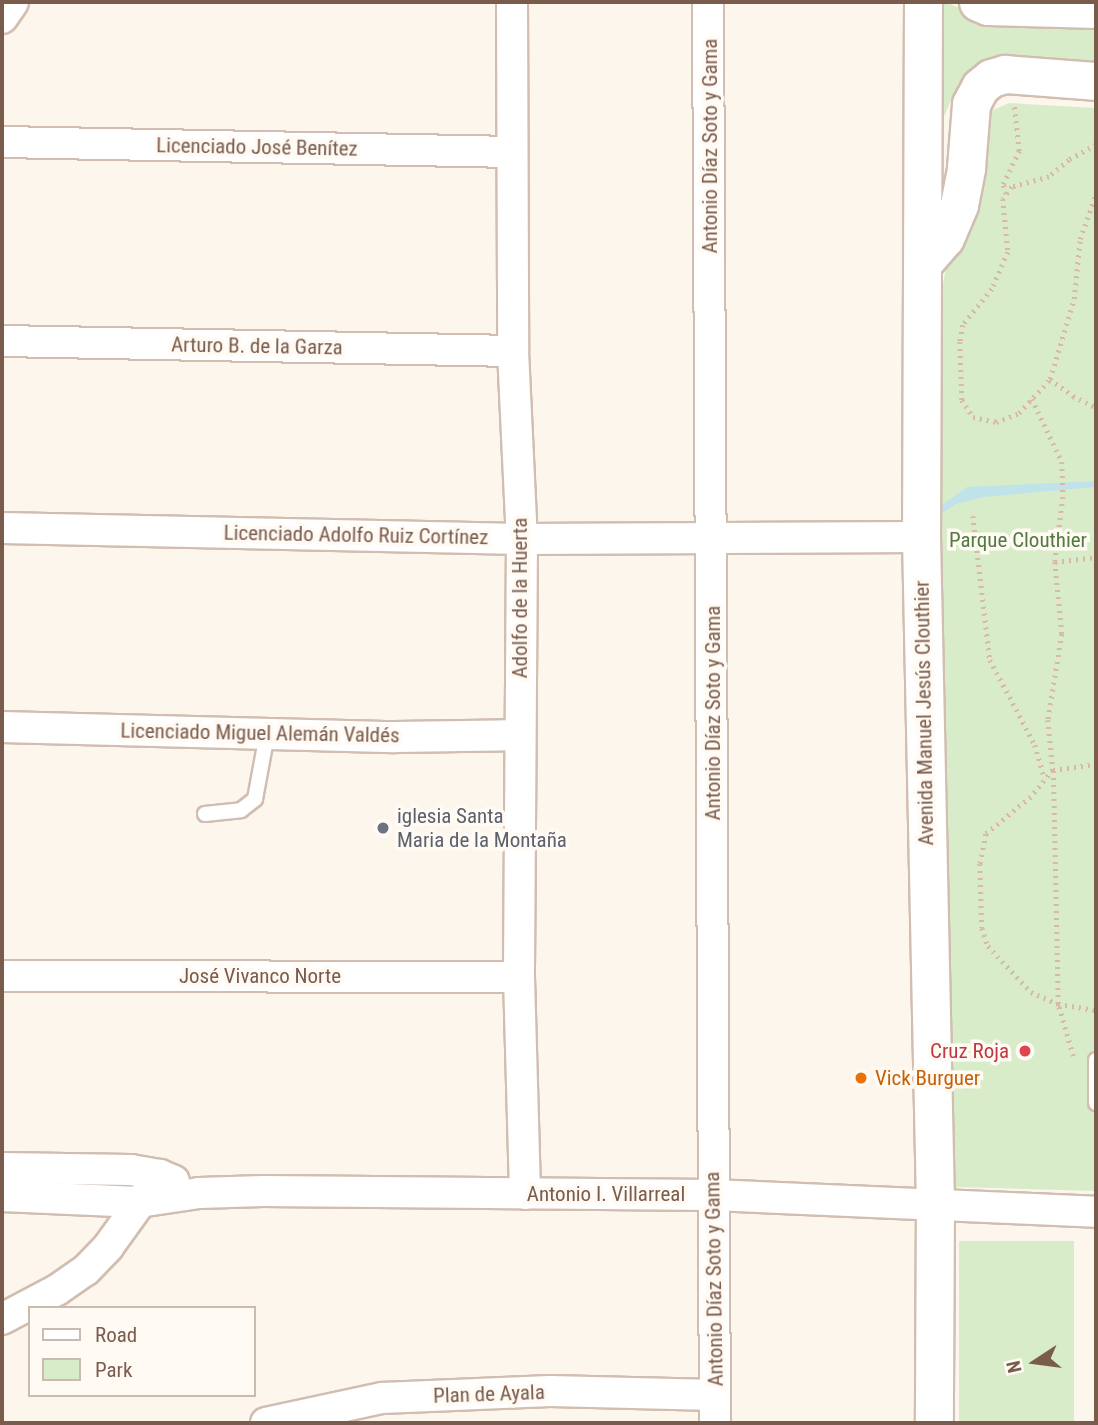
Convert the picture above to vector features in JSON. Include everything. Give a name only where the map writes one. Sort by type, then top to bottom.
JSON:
[{"type":"street","points":[[2,18],[13,2]]},
{"type":"street","name":"Adolfo de la Huerta","points":[[512,2],[513,351],[522,539],[519,977],[525,1194]]},
{"type":"street","name":"Antonio Díaz Soto y Gama","points":[[708,2],[713,538],[712,1195],[715,1409]]},
{"type":"street","name":"Avenida Manuel Jesús Clouthier","points":[[923,2],[921,537],[934,1203],[934,1423]]},
{"type":"street","points":[[978,2],[988,6],[1096,9]]},
{"type":"street","points":[[923,263],[945,238],[959,205],[966,168],[971,104],[980,87],[991,78],[1020,75],[1096,81]]},
{"type":"street","name":"Licenciado José Benítez","points":[[2,142],[512,152]]},
{"type":"street","name":"Arturo B. de la Garza","points":[[2,341],[513,351]]},
{"type":"street","name":"Licenciado Adolfo Ruiz Cortínez","points":[[2,528],[522,539],[921,537]]},
{"type":"street","name":"Licenciado Miguel Alemán Valdés","points":[[2,727],[267,734],[519,735]]},
{"type":"street","name":"José Vivanco Norte","points":[[2,976],[519,977]]},
{"type":"street","name":"Antonio I. Villarreal","points":[[2,1168],[95,1169],[160,1175],[199,1193]]},
{"type":"street","points":[[2,1319],[57,1290],[86,1270],[107,1247],[160,1175]]},
{"type":"street","name":"Antonio I. Villarreal","points":[[2,1196],[139,1202],[199,1193],[263,1191],[712,1195],[1096,1212]]},
{"type":"street","name":"Plan de Ayala","points":[[266,1423],[382,1398],[550,1391],[715,1409]]},
{"type":"lane","points":[[205,814],[241,810],[255,799],[267,734]]},
{"type":"lane","points":[[1095,1098],[1096,1060]]},
{"type":"path","points":[[1006,195],[1003,184],[1019,151],[1014,123],[1013,90],[1020,75]]},
{"type":"path","points":[[1096,145],[1069,160],[1049,177],[1012,187],[1003,199],[1008,252],[992,289],[963,325],[960,342],[962,400],[974,417],[996,422],[1018,413],[1050,379],[1074,299],[1080,239],[1096,194]]},
{"type":"path","points":[[1050,379],[1073,396],[1096,407]]},
{"type":"path","points":[[1032,399],[1062,462],[1063,497],[1055,562],[1062,634],[1048,720],[1054,770],[1058,1004],[1070,1052],[1082,1066],[1095,1098]]},
{"type":"path","points":[[973,516],[990,660],[1035,745],[1045,780]]},
{"type":"path","points":[[1055,562],[1096,557]]},
{"type":"path","points":[[1096,764],[1054,770],[1031,797],[986,834],[980,864],[982,928],[988,946],[1031,992],[1058,1004],[1096,1010]]},
{"type":"green space","points":[[933,2],[945,2],[967,11],[1096,16],[1096,73],[972,79],[955,92],[944,116],[935,197]]},
{"type":"green space","name":"Parque Clouthier","points":[[1009,103],[1096,108],[1096,1191],[954,1187],[938,508],[941,294],[970,144],[984,114]]},
{"type":"green space","points":[[959,1241],[1074,1241],[1074,1423],[959,1423]]},
{"type":"water","points":[[1096,481],[1096,487],[983,497],[956,504],[938,516],[938,508],[967,487]]},
{"type":"place","name":"iglesia Santa Maria de la Montaña","points":[[383,828]]},
{"type":"place","name":"Cruz Roja","points":[[1025,1051]]},
{"type":"place","name":"Vick Burguer","points":[[861,1078]]}]
